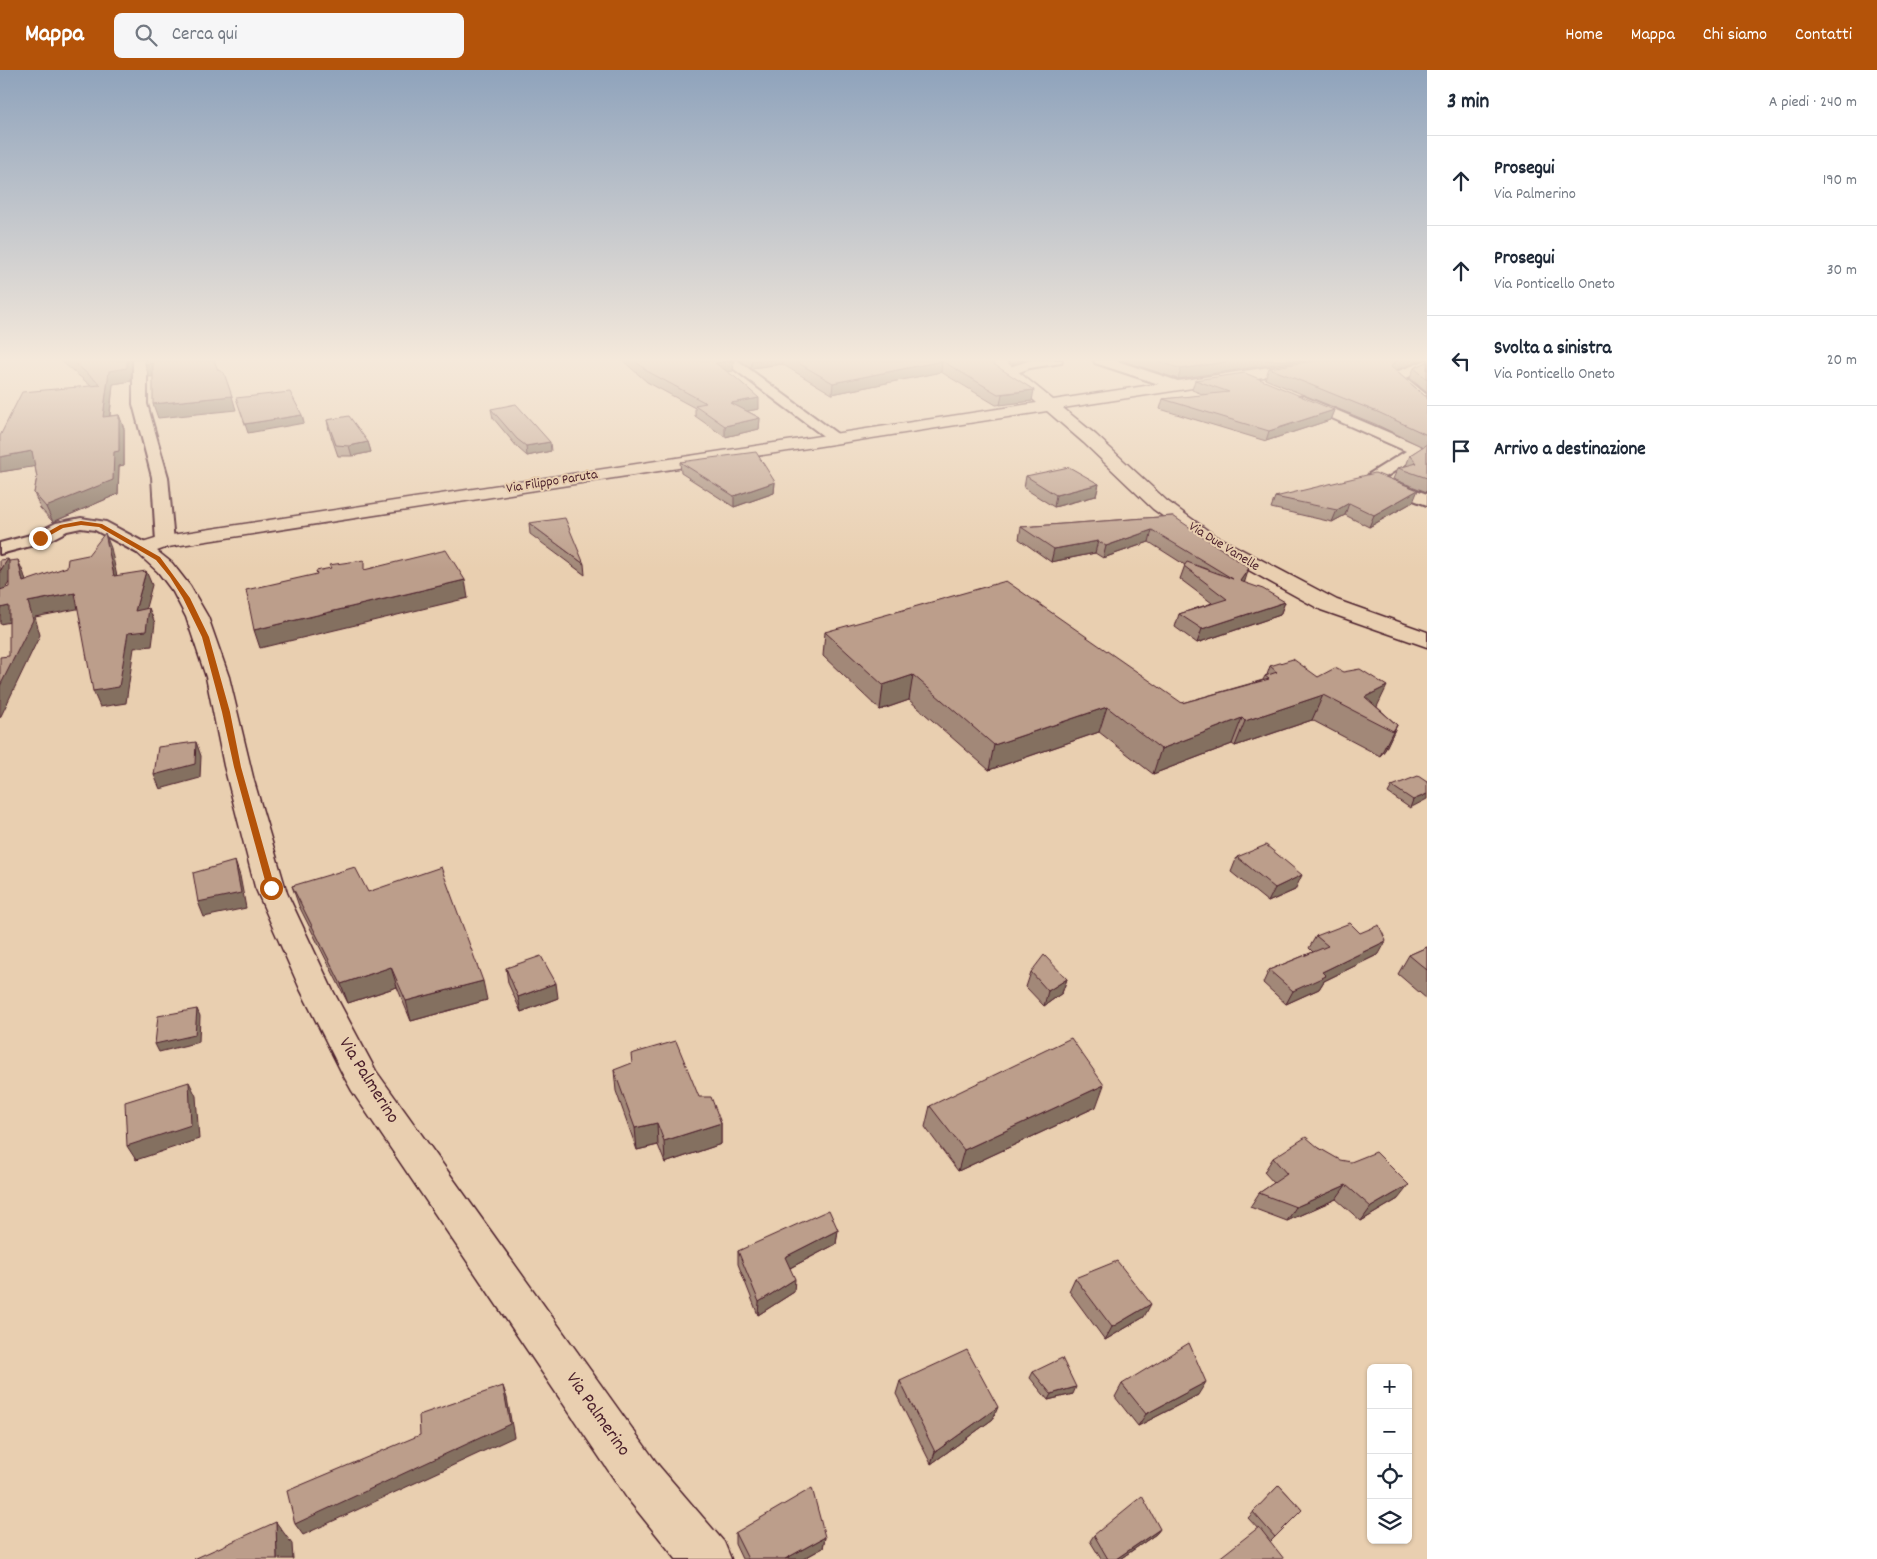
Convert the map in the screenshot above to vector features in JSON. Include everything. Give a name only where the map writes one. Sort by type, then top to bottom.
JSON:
[{"type":"street","points":[[0,549],[40,538],[62,526],[81,523],[100,526],[154,545],[160,477],[147,429]]},
{"type":"street","points":[[823,429],[835,438]]},
{"type":"street","name":"Via Filippo Paruta","points":[[154,545],[892,429]]},
{"type":"street","name":"Via Due Vanelle","points":[[1078,429],[1160,505],[1207,539],[1329,605],[1427,640]]},
{"type":"street","points":[[1370,429],[1418,450],[1375,477],[1379,482],[1427,500]]},
{"type":"street","name":"Via Palmerino","points":[[154,545],[158,559],[186,598],[206,637],[238,767],[271,888],[323,1005],[364,1081],[643,1482],[707,1559]]},
{"type":"building","points":[[3,429],[119,429],[119,451],[114,452],[113,480],[46,507],[34,493],[37,477],[32,451],[0,457],[0,436]]},
{"type":"building","points":[[330,429],[359,429],[368,442],[349,446],[336,445]]},
{"type":"building","points":[[509,429],[539,429],[550,442],[526,446]]},
{"type":"building","points":[[1415,429],[1427,429],[1427,435]]},
{"type":"building","points":[[1427,444],[1427,478],[1398,468],[1417,463],[1410,455]]},
{"type":"building","points":[[756,452],[775,482],[734,496],[680,462]]},
{"type":"building","points":[[1069,467],[1099,484],[1056,495],[1026,476]]},
{"type":"building","points":[[1375,473],[1418,490],[1374,515],[1349,503],[1337,510],[1275,497]]},
{"type":"building","points":[[1173,516],[1249,568],[1240,581],[1263,589],[1285,602],[1202,629],[1179,614],[1227,599],[1184,566],[1187,562],[1233,579],[1152,530],[1106,546],[1098,541],[1054,549],[1021,527]]},
{"type":"building","points":[[565,518],[584,564],[529,523]]},
{"type":"building","points":[[105,533],[114,576],[146,571],[135,611],[149,608],[146,631],[128,633],[119,687],[93,691],[75,593],[28,602],[33,620],[0,686],[0,657],[9,656],[9,606],[0,608],[0,590],[9,587],[9,561],[18,560],[23,582],[67,567],[68,559],[88,555]]},
{"type":"building","points":[[446,550],[465,580],[254,630],[246,590],[317,574],[316,571],[331,568],[329,565],[364,560],[364,570]]},
{"type":"building","points":[[8,559],[0,571],[0,560]]},
{"type":"building","points":[[1006,581],[1182,703],[1269,679],[1265,676],[1277,672],[1270,666],[1293,659],[1318,677],[1335,668],[1343,672],[1360,669],[1387,686],[1365,697],[1397,725],[1393,731],[1323,695],[1245,721],[1242,718],[1161,749],[1107,707],[994,745],[913,675],[883,685],[825,632]]},
{"type":"building","points":[[196,742],[195,764],[154,775],[158,747]]},
{"type":"building","points":[[1418,776],[1427,782],[1427,794],[1413,800],[1392,786]]},
{"type":"building","points":[[1266,845],[1302,875],[1275,888],[1237,857]]},
{"type":"building","points":[[235,861],[241,893],[198,902],[193,873]]},
{"type":"building","points":[[355,867],[368,892],[441,867],[483,981],[406,1001],[391,967],[341,984],[292,886]]},
{"type":"building","points":[[1350,923],[1360,933],[1379,925],[1386,941],[1322,972],[1326,976],[1293,991],[1269,970],[1328,946],[1316,936]]},
{"type":"building","points":[[1427,947],[1427,970],[1409,955]]},
{"type":"building","points":[[1044,955],[1067,979],[1048,991],[1031,972]]},
{"type":"building","points":[[541,956],[556,983],[518,997],[506,968]]},
{"type":"building","points":[[197,1009],[195,1035],[155,1044],[158,1016]]},
{"type":"building","points":[[1071,1038],[1104,1085],[964,1150],[930,1106]]},
{"type":"building","points":[[676,1041],[699,1097],[711,1097],[721,1123],[664,1141],[657,1123],[635,1128],[614,1070],[632,1063],[631,1054]]},
{"type":"building","points":[[189,1082],[191,1125],[127,1146],[125,1102]]},
{"type":"building","points":[[1306,1137],[1319,1148],[1340,1160],[1351,1162],[1376,1152],[1409,1185],[1371,1207],[1346,1185],[1296,1207],[1259,1193],[1287,1174],[1273,1158]]},
{"type":"building","points":[[829,1210],[838,1230],[785,1257],[795,1279],[759,1302],[738,1251]]},
{"type":"building","points":[[1117,1261],[1151,1304],[1112,1327],[1075,1278]]},
{"type":"building","points":[[1189,1343],[1206,1382],[1146,1414],[1122,1384]]},
{"type":"building","points":[[967,1350],[998,1407],[935,1452],[900,1381]]},
{"type":"building","points":[[1062,1358],[1076,1387],[1051,1394],[1033,1372]]},
{"type":"building","points":[[503,1386],[510,1424],[295,1524],[287,1491],[420,1435],[419,1415]]},
{"type":"building","points":[[1279,1485],[1302,1510],[1275,1537],[1253,1512]]},
{"type":"building","points":[[812,1488],[825,1537],[785,1559],[748,1559],[735,1533]]},
{"type":"building","points":[[1142,1496],[1160,1529],[1116,1559],[1108,1559],[1094,1535]]},
{"type":"building","points":[[276,1522],[277,1559],[194,1559]]},
{"type":"building","points":[[1259,1527],[1284,1559],[1218,1559]]},
{"type":"route","points":[[40,538],[62,526],[81,523],[100,526],[158,559],[172,576],[186,598],[206,637],[238,767],[271,888]]}]
